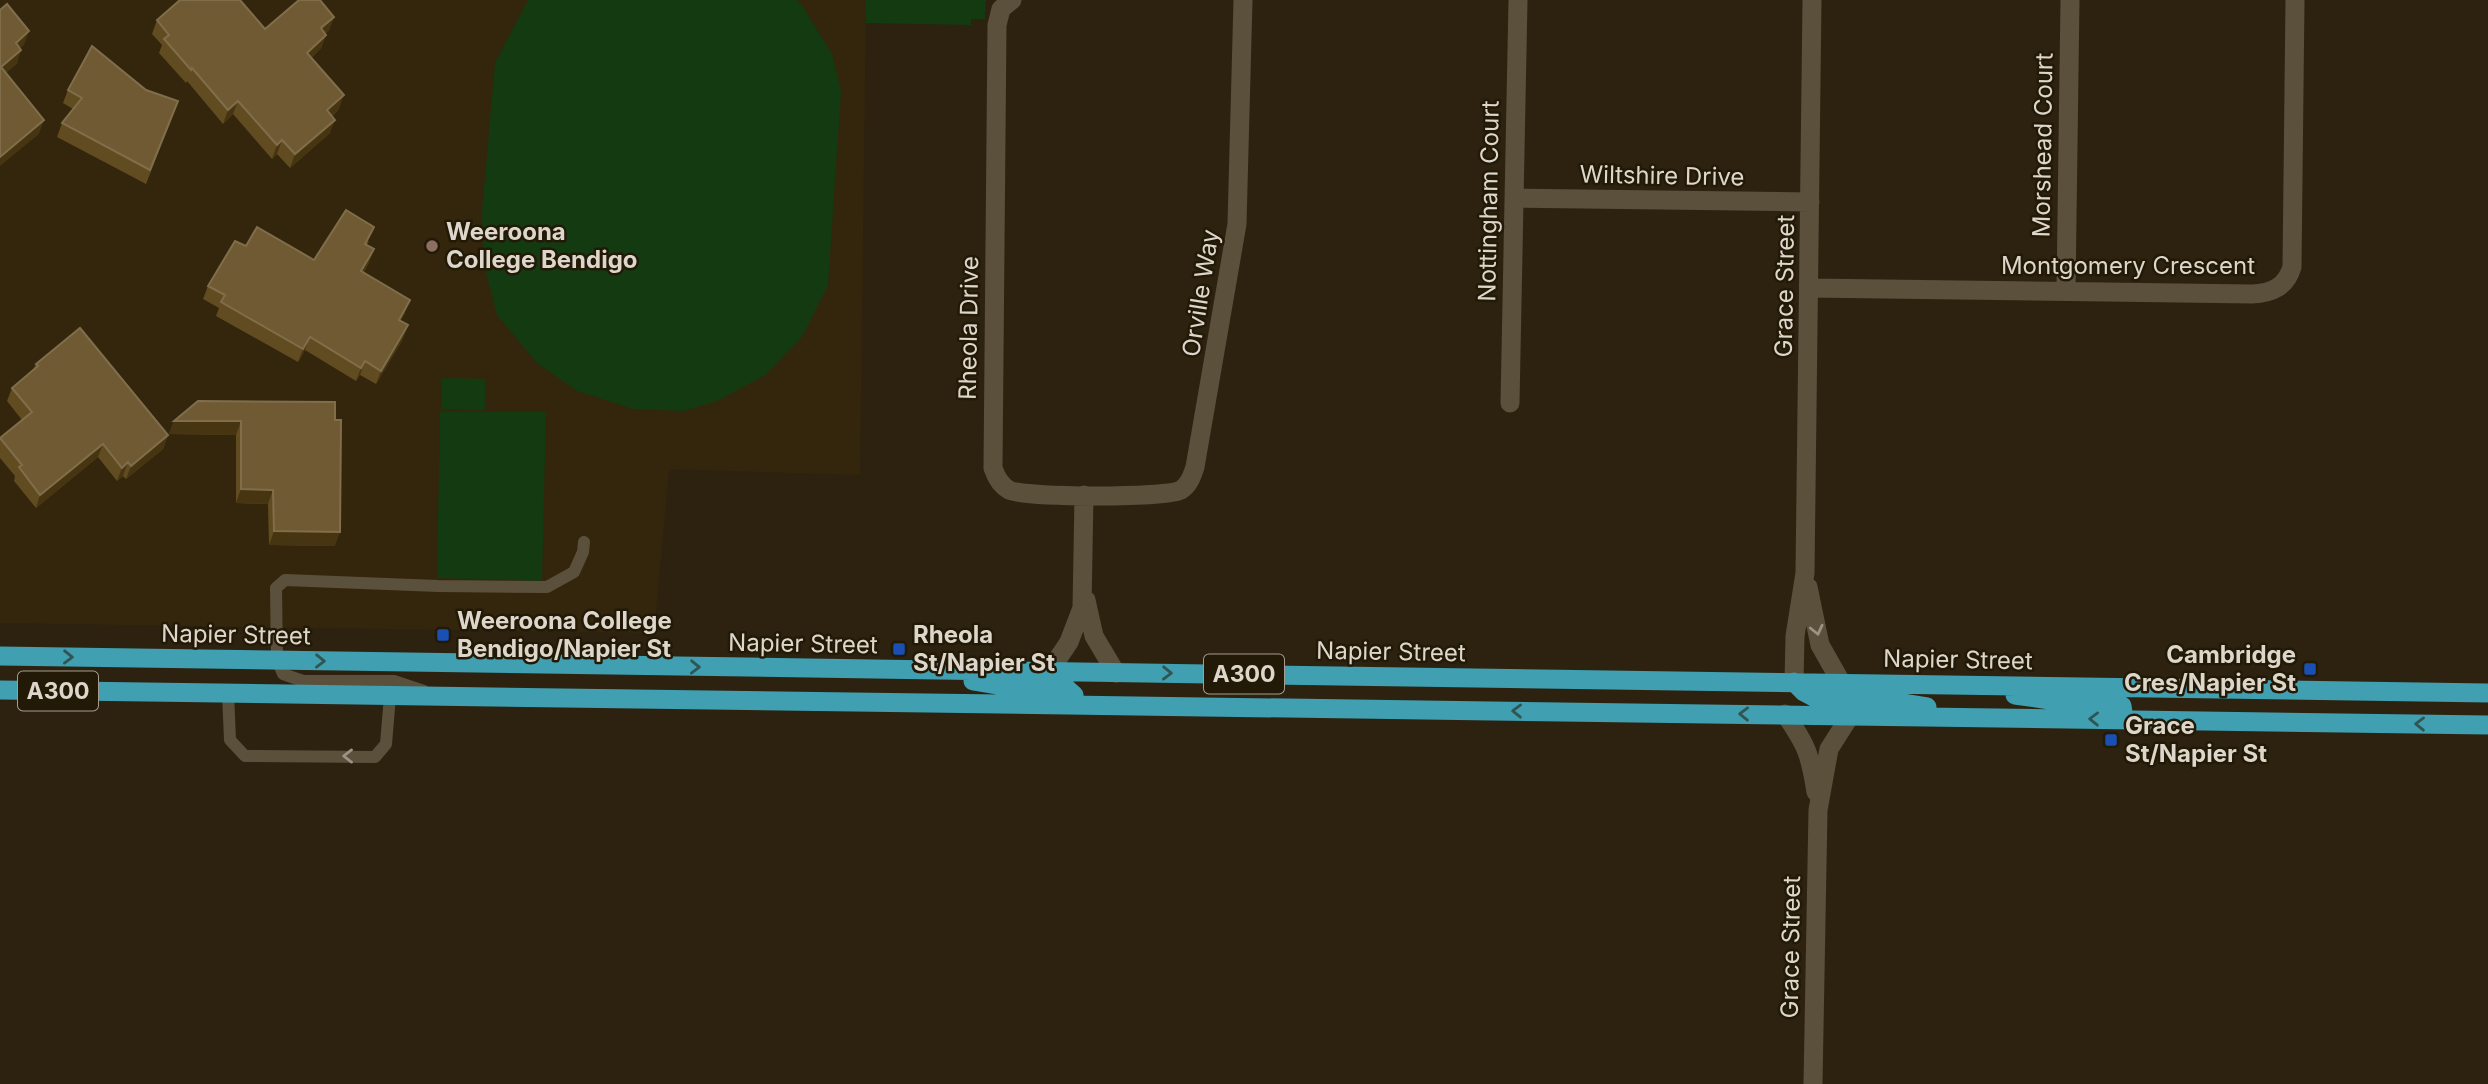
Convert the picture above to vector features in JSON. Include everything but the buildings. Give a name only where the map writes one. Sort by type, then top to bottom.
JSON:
[{"type":"highway","name":"Napier Street","points":[[0,656],[2488,693]]},
{"type":"highway","points":[[910,670],[1003,686],[1065,687],[1074,695],[1074,705]]},
{"type":"highway","points":[[1794,682],[1817,699],[1896,702],[2008,718]]},
{"type":"highway","points":[[1935,683],[2050,700],[2115,702],[2122,706],[2124,719]]},
{"type":"highway","name":"A300","points":[[0,690],[2488,725]]},
{"type":"street","name":"Rheola Drive","points":[[1012,0],[1001,9],[997,25],[993,468],[997,478],[1010,490],[1084,495]]},
{"type":"street","name":"Orville Way","points":[[1084,495],[1173,492],[1187,485],[1191,479],[1212,380],[1237,224],[1243,0]]},
{"type":"street","name":"Nottingham Court","points":[[1510,403],[1518,0]]},
{"type":"street","name":"Grace Street","points":[[1794,682],[1796,636],[1805,572],[1812,0]]},
{"type":"street","name":"Morshead Court","points":[[2066,291],[2070,0]]},
{"type":"street","name":"Montgomery Crescent","points":[[1809,288],[2262,293],[2274,290],[2289,277],[2292,267],[2295,0]]},
{"type":"street","name":"Wiltshire Drive","points":[[1514,198],[1810,202]]},
{"type":"street","points":[[1049,673],[1069,642],[1082,608],[1084,495]]},
{"type":"street","name":"Grace Street","points":[[1805,572],[1820,645],[1841,682]]},
{"type":"street","points":[[1083,585],[1094,636],[1116,673]]},
{"type":"street","name":"Grace Street","points":[[1785,714],[1808,750],[1818,810]]},
{"type":"street","name":"Grace Street","points":[[1813,1084],[1818,810],[1829,750],[1850,716]]},
{"type":"lane","points":[[442,697],[394,681],[295,680],[283,674],[276,660],[276,587],[285,580],[547,587],[574,572],[583,552],[584,542]]},
{"type":"lane","points":[[228,693],[230,740],[245,756],[374,757],[386,744],[390,695]]},
{"type":"shaded area","name":"Weeroona College Bendigo","points":[[0,0],[866,0],[860,475],[669,469],[654,633],[0,623]]},
{"type":"green space","points":[[528,0],[797,0],[801,4],[832,54],[841,91],[828,285],[802,337],[764,376],[717,401],[684,411],[633,409],[577,391],[537,363],[497,315],[484,264],[482,212],[495,63]]},
{"type":"green space","points":[[866,0],[986,0],[985,19],[971,19],[971,25],[866,23]]},
{"type":"green space","points":[[442,378],[485,379],[485,410],[441,409]]},
{"type":"green space","points":[[440,412],[546,412],[542,581],[437,578]]},
{"type":"place","name":"Weeroona College Bendigo","points":[[432,246]]},
{"type":"place","name":"Weeroona College Bendigo/Napier St","points":[[443,635]]},
{"type":"place","name":"Rheola St/Napier St","points":[[899,649]]},
{"type":"place","name":"Cambridge Cres/Napier St","points":[[2310,669]]},
{"type":"place","name":"Grace St/Napier St","points":[[2111,740]]}]
